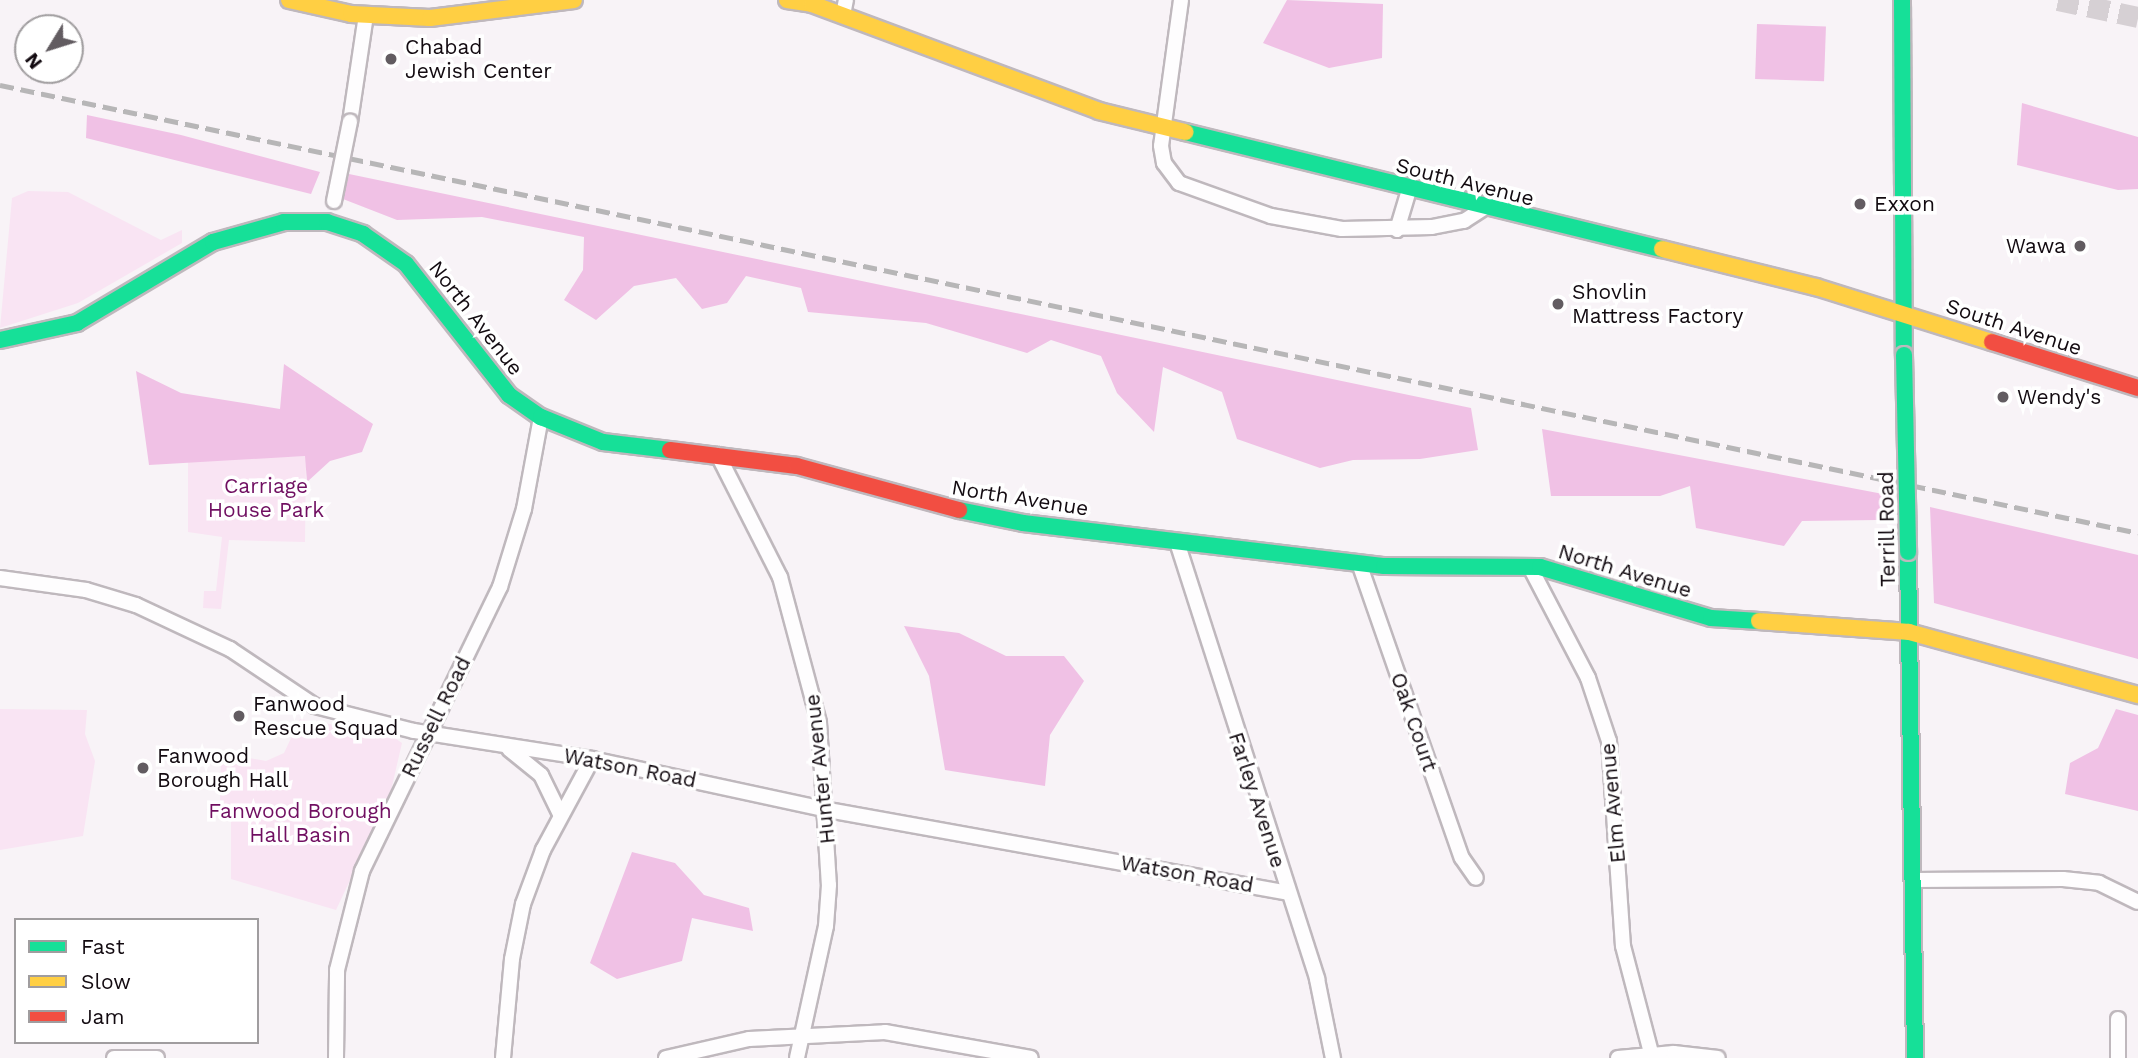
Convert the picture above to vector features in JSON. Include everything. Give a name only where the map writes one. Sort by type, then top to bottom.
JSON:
[{"type":"street","points":[[289,0],[366,15],[430,18],[523,4],[575,0]]},
{"type":"street","name":"South Avenue","points":[[787,0],[844,7],[1075,104],[1161,129],[1816,287],[2138,388]]},
{"type":"street","points":[[1181,0],[1161,129],[1164,163],[1190,188],[1305,224],[1397,230],[1464,221],[1483,208]]},
{"type":"street","name":"Terrill Road","points":[[1902,0],[1903,314],[1915,1058]]},
{"type":"street","points":[[327,222],[334,201],[350,122],[366,15]]},
{"type":"street","points":[[1397,230],[1409,190]]},
{"type":"street","name":"North Avenue","points":[[0,341],[77,323],[213,242],[284,222],[327,222],[363,234],[406,264],[509,395],[541,417],[636,450],[718,454],[797,466],[899,497],[1023,523],[1359,563],[1530,567],[1601,582],[1711,618],[1909,632],[2138,695]]},
{"type":"street","name":"Russell Road","points":[[336,1058],[333,1020],[347,920],[382,825],[500,587],[524,509],[541,417]]},
{"type":"street","name":"Hunter Avenue","points":[[718,454],[780,577],[803,649],[819,723],[828,810],[826,926],[797,1058]]},
{"type":"street","name":"Farley Avenue","points":[[1177,542],[1286,892],[1317,979],[1333,1058]]},
{"type":"street","name":"Oak Court","points":[[1359,563],[1462,858],[1476,878]]},
{"type":"street","name":"Elm Avenue","points":[[1530,567],[1588,678],[1606,729],[1614,767],[1623,946],[1651,1053]]},
{"type":"street","name":"Watson Road","points":[[0,579],[86,590],[136,605],[230,649],[314,706],[426,734],[592,759],[828,810],[1286,892]]},
{"type":"street","points":[[503,746],[541,775],[561,814]]},
{"type":"street","points":[[503,1058],[510,972],[523,904],[561,814],[592,759]]},
{"type":"street","points":[[1913,880],[2063,879],[2099,883],[2138,902]]},
{"type":"street","points":[[2118,1019],[2118,1058]]},
{"type":"street","points":[[666,1058],[716,1044],[802,1034],[932,1037],[1031,1058]]},
{"type":"street","points":[[1618,1058],[1651,1053],[1718,1058]]},
{"type":"street","points":[[114,1058],[157,1058]]},
{"type":"green space","points":[[28,191],[68,192],[161,240],[182,230],[182,243],[78,303],[0,328],[12,198]]},
{"type":"green space","name":"Carriage House Park","points":[[306,456],[305,542],[229,540],[221,609],[203,608],[204,591],[216,591],[222,537],[188,532],[188,460]]},
{"type":"green space","points":[[0,709],[87,710],[85,734],[95,761],[83,836],[0,850]]},
{"type":"green space","name":"Fanwood Borough Hall Basin","points":[[300,719],[389,734],[402,743],[390,795],[336,910],[231,879],[231,811],[206,810],[220,803],[221,753],[266,761],[284,753]]},
{"type":"shaded area","points":[[1287,0],[1383,4],[1382,58],[1329,68],[1263,43]]},
{"type":"shaded area","points":[[1757,24],[1826,26],[1824,81],[1755,79]]},
{"type":"shaded area","points":[[2022,103],[2138,137],[2138,189],[2118,190],[2017,165]]},
{"type":"shaded area","points":[[87,115],[181,135],[320,172],[311,194],[86,138]]},
{"type":"shaded area","points":[[349,174],[1471,408],[1478,450],[1420,459],[1353,460],[1320,468],[1237,439],[1222,392],[1163,367],[1154,432],[1117,393],[1101,356],[1051,340],[1027,353],[926,323],[808,312],[801,288],[746,276],[727,303],[702,309],[676,278],[634,286],[596,320],[564,300],[583,270],[584,237],[482,217],[397,220],[343,199]]},
{"type":"shaded area","points":[[284,364],[373,424],[362,452],[330,461],[307,482],[305,456],[149,465],[136,371],[181,393],[280,409]]},
{"type":"shaded area","points":[[1542,429],[1883,494],[1878,520],[1802,521],[1784,546],[1696,528],[1690,486],[1660,496],[1551,496]]},
{"type":"shaded area","points":[[1930,507],[2138,555],[2138,659],[1934,603]]},
{"type":"shaded area","points":[[904,626],[959,633],[1006,656],[1064,656],[1084,681],[1050,735],[1045,786],[945,770],[929,676]]},
{"type":"shaded area","points":[[2116,709],[2138,715],[2138,811],[2065,794],[2070,763],[2098,748]]},
{"type":"shaded area","points":[[632,852],[675,863],[704,895],[749,908],[753,931],[692,918],[682,961],[617,979],[590,963]]},
{"type":"tunnel","points":[[2058,0],[2138,17]]},
{"type":"railway","points":[[0,85],[2138,533]]},
{"type":"traffic: fast","points":[[1902,0],[1904,355]]},
{"type":"traffic: fast","points":[[1185,132],[1662,249]]},
{"type":"traffic: fast","points":[[0,340],[77,323],[213,242],[284,222],[327,222],[363,234],[406,264],[509,395],[541,417],[603,442],[670,450]]},
{"type":"traffic: fast","points":[[1904,355],[1908,552]]},
{"type":"traffic: fast","points":[[959,510],[1023,523],[1384,566],[1540,567],[1711,618],[1759,621]]},
{"type":"traffic: fast","points":[[1908,552],[1915,1058]]},
{"type":"traffic: slow","points":[[289,0],[351,14],[430,18],[574,0]]},
{"type":"traffic: slow","points":[[787,0],[812,4],[1099,111],[1185,132]]},
{"type":"traffic: slow","points":[[1662,249],[1816,287],[1992,342]]},
{"type":"traffic: slow","points":[[1759,621],[1909,632],[2138,695]]},
{"type":"traffic: jam","points":[[1992,342],[2138,388]]},
{"type":"traffic: jam","points":[[670,450],[797,466],[959,510]]},
{"type":"place","name":"Chabad Jewish Center","points":[[391,59]]},
{"type":"place","name":"Exxon","points":[[1860,204]]},
{"type":"place","name":"Wawa","points":[[2080,246]]},
{"type":"place","name":"Shovlin Mattress Factory","points":[[1558,304]]},
{"type":"place","name":"Wendy's","points":[[2003,397]]},
{"type":"place","name":"Fanwood Rescue Squad","points":[[239,716]]},
{"type":"place","name":"Fanwood Borough Hall","points":[[143,768]]}]
